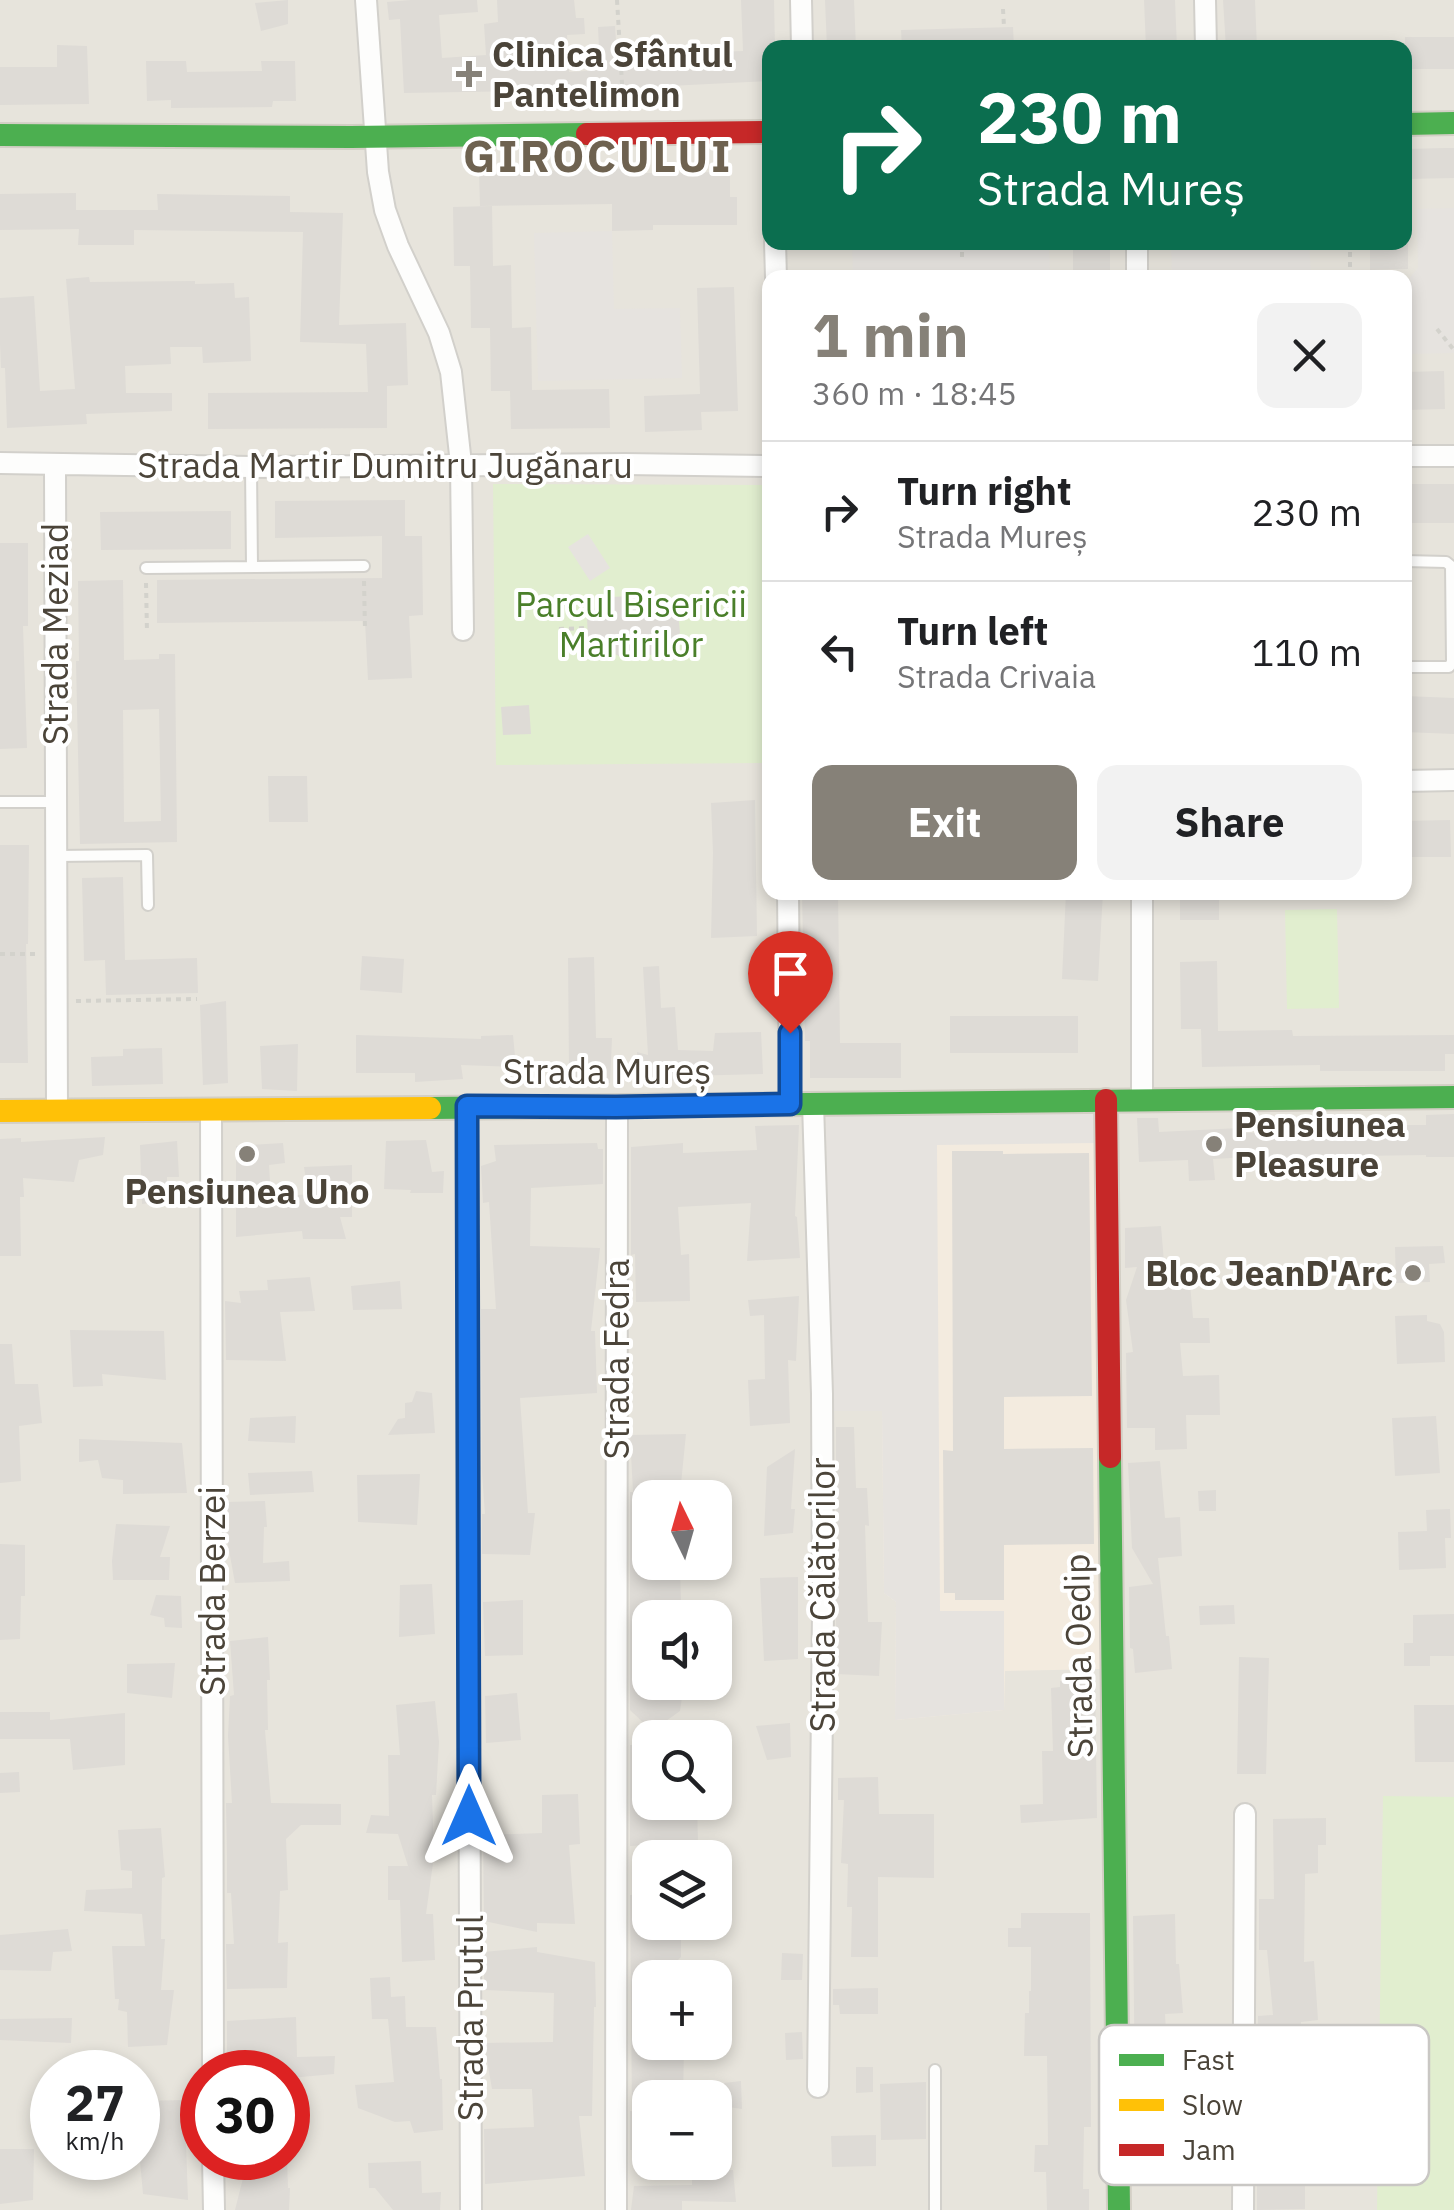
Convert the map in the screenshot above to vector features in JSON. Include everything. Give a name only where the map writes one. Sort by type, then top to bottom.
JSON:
[{"type":"street","points":[[366,0],[384,210],[439,333],[451,372],[461,464],[463,630]]},
{"type":"street","points":[[801,0],[802,40]]},
{"type":"street","points":[[1205,0],[1206,40]]},
{"type":"street","points":[[1412,124],[1454,123]]},
{"type":"street","points":[[0,135],[762,132]]},
{"type":"street","points":[[1412,456],[1454,456]]},
{"type":"street","name":"Strada Martir Dumitru Jugănaru","points":[[0,464],[762,466]]},
{"type":"street","name":"Strada Meziad","points":[[54,466],[56,1111]]},
{"type":"street","points":[[1412,781],[1454,780]]},
{"type":"street","name":"Strada Călătorilor","points":[[789,900],[822,1394],[824,1610],[818,2088]]},
{"type":"street","points":[[1142,900],[1142,1100]]},
{"type":"street","name":"Strada Mureș","points":[[0,1111],[1454,1097]]},
{"type":"street","name":"Strada Oedip","points":[[1106,1100],[1118,2025]]},
{"type":"street","name":"Strada Prutul","points":[[467,1106],[470,2210]]},
{"type":"street","name":"Strada Fedra","points":[[616,1107],[616,2210]]},
{"type":"street","name":"Strada Berzei","points":[[210,1109],[213,2050]]},
{"type":"street","points":[[1244,2025],[1245,1814]]},
{"type":"street","points":[[214,2180],[214,2210]]},
{"type":"street","name":"Strada Oedip","points":[[1120,2185],[1120,2210]]},
{"type":"street","points":[[1243,2185],[1243,2210]]},
{"type":"lane","points":[[251,467],[252,567]]},
{"type":"lane","points":[[1412,562],[1446,562],[1450,566],[1452,662],[1448,666],[1412,667]]},
{"type":"lane","points":[[146,568],[364,566]]},
{"type":"lane","points":[[0,802],[56,802]]},
{"type":"lane","points":[[56,856],[148,855],[148,905]]},
{"type":"lane","points":[[935,2070],[935,2210]]},
{"type":"path","points":[[617,0],[623,100]]},
{"type":"path","points":[[1003,8],[1004,27]]},
{"type":"path","points":[[962,250],[962,257]]},
{"type":"path","points":[[1437,329],[1454,350]]},
{"type":"path","points":[[364,566],[365,630]]},
{"type":"path","points":[[146,568],[147,632]]},
{"type":"path","points":[[559,630],[587,628]]},
{"type":"path","points":[[0,954],[56,954]]},
{"type":"path","points":[[56,1002],[197,999]]},
{"type":"shaded area","points":[[0,0],[1454,0],[1454,2210],[0,2210]]},
{"type":"shaded area","points":[[1454,208],[1454,353],[1412,354],[1412,275],[1418,268],[1417,209]]},
{"type":"shaded area","points":[[612,231],[614,309],[680,308],[682,378],[538,381],[534,233]]},
{"type":"shaded area","points":[[852,250],[1049,250],[1050,270],[853,270]]},
{"type":"shaded area","points":[[1171,250],[1309,250],[1311,270],[1172,270]]},
{"type":"shaded area","points":[[588,534],[610,568],[590,581],[568,547]]},
{"type":"shaded area","points":[[1095,1105],[1102,1669],[1005,1671],[1004,1710],[895,1720],[896,1602],[884,1593],[882,1411],[826,1107]]},
{"type":"shaded area","points":[[1095,1105],[1095,1143],[937,1145],[940,1611],[1004,1611],[1004,1710],[895,1720],[896,1602],[884,1593],[882,1411],[828,1411],[826,1107]]},
{"type":"green space","name":"Parcul Bisericii Martirilor","points":[[493,484],[762,485],[762,763],[496,765]]},
{"type":"green space","points":[[1337,909],[1339,1008],[1287,1009],[1285,910]]},
{"type":"green space","points":[[1383,1796],[1454,1797],[1454,2210],[1377,2210],[1377,2185],[1429,2185],[1429,2025],[1380,2025]]},
{"type":"building","points":[[288,0],[288,24],[261,31],[255,3]]},
{"type":"building","points":[[477,0],[478,12],[439,15],[442,58],[486,55],[484,24],[498,22],[497,0],[574,0],[576,18],[584,18],[585,34],[567,35],[569,72],[600,70],[598,27],[615,26],[617,56],[743,51],[741,0],[774,0],[775,40],[762,40],[762,81],[404,93],[400,19],[389,20],[387,2]]},
{"type":"building","points":[[825,0],[854,0],[856,40],[827,40]]},
{"type":"building","points":[[1144,0],[1175,0],[1177,40],[1146,40]]},
{"type":"building","points":[[1223,0],[1255,0],[1257,40],[1226,40]]},
{"type":"building","points":[[1013,27],[1014,40],[902,40],[901,30]]},
{"type":"building","points":[[1454,37],[1454,69],[1412,69],[1412,40],[1405,40]]},
{"type":"building","points":[[57,45],[87,46],[89,104],[0,105],[0,67],[57,67]]},
{"type":"building","points":[[146,61],[186,61],[187,72],[262,71],[261,61],[295,61],[296,101],[273,101],[272,107],[171,108],[171,100],[147,101]]},
{"type":"building","points":[[1454,148],[1454,178],[1412,179],[1412,149]]},
{"type":"building","points":[[619,164],[646,164],[646,173],[730,172],[730,197],[737,197],[737,225],[653,225],[653,230],[612,231],[612,204],[480,206],[479,172],[619,169]]},
{"type":"building","points":[[76,193],[76,210],[158,210],[157,194],[290,196],[290,212],[343,213],[339,325],[406,323],[408,385],[387,386],[387,428],[208,429],[208,393],[368,392],[366,344],[300,342],[303,232],[134,230],[134,245],[78,245],[79,229],[0,230],[0,194]]},
{"type":"building","points":[[492,206],[493,266],[511,265],[512,328],[531,327],[532,390],[609,389],[610,428],[511,429],[510,391],[491,391],[490,328],[471,328],[470,266],[454,266],[453,207]]},
{"type":"building","points":[[1073,250],[1110,250],[1110,270],[1073,270]]},
{"type":"building","points":[[1370,250],[1408,250],[1408,269],[1370,270]]},
{"type":"building","points":[[89,277],[90,282],[234,283],[235,298],[249,297],[251,361],[203,363],[202,347],[170,347],[171,364],[125,366],[126,393],[172,393],[172,411],[86,414],[87,424],[7,428],[0,298],[34,296],[40,391],[75,389],[66,279]]},
{"type":"building","points":[[734,287],[738,411],[701,412],[702,430],[645,432],[644,396],[700,394],[697,288]]},
{"type":"building","points":[[1444,371],[1445,409],[1412,410],[1412,372]]},
{"type":"building","points":[[1412,484],[1454,484],[1454,523],[1412,523]]},
{"type":"building","points":[[405,500],[405,536],[422,536],[423,615],[409,616],[412,678],[368,680],[365,621],[157,623],[157,580],[382,578],[382,536],[275,538],[275,501]]},
{"type":"building","points":[[231,511],[231,549],[101,550],[100,512]]},
{"type":"building","points":[[0,543],[28,543],[28,626],[23,626],[27,748],[0,749]]},
{"type":"building","points":[[123,580],[124,660],[159,659],[159,654],[175,654],[177,842],[80,844],[78,581]],"holes":[[[159,709],[161,821],[124,822],[123,710]]]},
{"type":"building","points":[[647,595],[664,599],[678,611],[680,633],[666,647],[651,655],[619,656],[588,638],[587,618],[597,605],[612,597]]},
{"type":"building","points":[[1412,696],[1454,698],[1454,734],[1412,732]]},
{"type":"building","points":[[529,705],[531,734],[503,735],[501,707]]},
{"type":"building","points":[[268,776],[307,776],[308,822],[269,822]]},
{"type":"building","points":[[755,800],[757,936],[711,938],[711,803]]},
{"type":"building","points":[[1450,820],[1451,857],[1412,857],[1412,821]]},
{"type":"building","points":[[0,845],[29,845],[28,1063],[0,1063]]},
{"type":"building","points":[[123,877],[125,960],[197,958],[198,993],[106,995],[105,960],[84,961],[82,878]]},
{"type":"building","points":[[802,900],[838,900],[840,1043],[901,1043],[901,1078],[810,1078],[810,1041],[805,1041]]},
{"type":"building","points":[[1066,900],[1103,900],[1098,981],[1062,979]]},
{"type":"building","points":[[1180,900],[1219,900],[1219,920],[1180,920]]},
{"type":"building","points":[[362,956],[404,959],[402,993],[360,990]]},
{"type":"building","points":[[594,957],[596,1038],[612,1038],[610,1083],[561,1087],[557,1069],[569,1068],[568,958]]},
{"type":"building","points":[[1217,961],[1218,1031],[1292,1030],[1293,1036],[1454,1035],[1454,1054],[1445,1054],[1445,1071],[1320,1071],[1320,1065],[1202,1067],[1201,1029],[1181,1029],[1180,962]]},
{"type":"building","points":[[659,966],[661,1008],[675,1007],[678,1050],[713,1051],[715,1033],[761,1032],[763,1074],[685,1076],[685,1081],[639,1080],[637,1052],[648,1055],[643,967]]},
{"type":"building","points":[[226,1001],[228,1083],[203,1085],[200,1005]]},
{"type":"building","points":[[950,1016],[1078,1016],[1078,1053],[950,1053]]},
{"type":"building","points":[[356,1035],[481,1039],[513,1035],[516,1067],[461,1065],[463,1079],[415,1082],[415,1073],[356,1073]]},
{"type":"building","points":[[298,1044],[297,1091],[262,1089],[260,1046]]},
{"type":"building","points":[[162,1048],[163,1084],[92,1086],[91,1057],[123,1056],[123,1049]]},
{"type":"building","points":[[1454,1114],[1454,1157],[1356,1156],[1356,1173],[1328,1174],[1328,1178],[1302,1179],[1303,1162],[1249,1163],[1249,1157],[1213,1159],[1215,1180],[1189,1181],[1188,1160],[1139,1162],[1137,1118],[1158,1118],[1159,1132],[1240,1128],[1240,1133],[1293,1132],[1294,1140],[1328,1139],[1328,1116],[1353,1116],[1354,1125],[1426,1125],[1426,1115]]},
{"type":"building","points":[[799,1125],[795,1216],[800,1258],[747,1261],[751,1203],[678,1207],[681,1255],[689,1254],[690,1301],[636,1302],[635,1254],[631,1255],[631,1147],[683,1143],[683,1153],[757,1150],[755,1126]]},
{"type":"building","points":[[105,1137],[103,1155],[79,1160],[74,1182],[23,1178],[21,1256],[0,1256],[0,1139],[21,1138],[21,1142]]},
{"type":"building","points":[[426,1140],[432,1172],[444,1171],[443,1193],[384,1189],[386,1141]]},
{"type":"building","points":[[177,1141],[179,1177],[167,1177],[167,1201],[142,1204],[140,1145]]},
{"type":"building","points":[[283,1143],[285,1163],[269,1165],[271,1198],[308,1194],[304,1167],[352,1165],[352,1217],[340,1217],[346,1239],[303,1239],[302,1231],[236,1237],[236,1146]]},
{"type":"building","points":[[597,1143],[598,1149],[603,1149],[603,1184],[531,1188],[530,1246],[600,1248],[591,1331],[595,1331],[597,1393],[520,1398],[528,1513],[535,1513],[530,1555],[482,1554],[485,1514],[481,1309],[496,1309],[489,1202],[483,1203],[481,1166],[496,1161],[494,1145]]},
{"type":"building","points":[[952,1151],[1089,1153],[1092,1396],[1004,1397],[1004,1449],[1093,1448],[1094,1544],[1004,1545],[1004,1600],[955,1600],[955,1593],[944,1593],[943,1450],[953,1451]]},
{"type":"building","points":[[1161,1226],[1166,1286],[1190,1284],[1193,1318],[1209,1318],[1210,1343],[1180,1343],[1183,1376],[1219,1375],[1220,1415],[1186,1415],[1187,1449],[1155,1450],[1155,1428],[1127,1428],[1126,1353],[1133,1352],[1126,1300],[1137,1267],[1125,1268],[1125,1228]]},
{"type":"building","name":"Bloc JeanD'Arc","points":[[1443,1246],[1445,1263],[1429,1264],[1430,1282],[1396,1283],[1395,1247]]},
{"type":"building","points":[[310,1277],[315,1311],[280,1312],[286,1361],[226,1360],[225,1301],[241,1303],[239,1291],[268,1290],[267,1280]]},
{"type":"building","points":[[400,1281],[402,1309],[353,1310],[351,1286]]},
{"type":"building","points":[[799,1296],[796,1361],[788,1360],[790,1423],[750,1426],[748,1380],[765,1379],[764,1315],[750,1316],[748,1300]]},
{"type":"building","points":[[1427,1315],[1427,1321],[1440,1324],[1444,1332],[1445,1362],[1397,1364],[1395,1316]]},
{"type":"building","points":[[70,1330],[164,1331],[166,1380],[102,1374],[103,1386],[73,1387]]},
{"type":"building","points":[[0,1344],[12,1344],[15,1384],[38,1384],[42,1423],[19,1426],[21,1481],[0,1483]]},
{"type":"building","points":[[416,1391],[432,1393],[435,1433],[388,1435],[398,1419],[405,1418],[405,1403],[412,1402]]},
{"type":"building","points":[[296,1416],[295,1443],[248,1441],[250,1418]]},
{"type":"building","points":[[1436,1416],[1440,1473],[1395,1476],[1392,1418]]},
{"type":"building","points":[[836,1427],[854,1427],[856,1488],[867,1488],[868,1622],[882,1622],[879,1676],[836,1674]]},
{"type":"building","points":[[686,1434],[681,1480],[632,1480],[630,1435]]},
{"type":"building","points":[[79,1439],[182,1443],[187,1493],[123,1494],[123,1480],[102,1478],[98,1460],[79,1462]]},
{"type":"building","points":[[795,1449],[793,1533],[764,1536],[767,1467]]},
{"type":"building","points":[[1160,1461],[1165,1518],[1180,1517],[1182,1556],[1158,1558],[1172,1669],[1135,1673],[1130,1648],[1129,1587],[1153,1584],[1132,1548],[1128,1463]]},
{"type":"building","points":[[312,1471],[314,1492],[250,1495],[248,1473]]},
{"type":"building","points":[[420,1474],[417,1525],[358,1522],[357,1475]]},
{"type":"building","points":[[1216,1490],[1216,1511],[1199,1511],[1198,1491]]},
{"type":"building","points":[[630,1492],[632,1580],[680,1580],[681,1600],[632,1600],[632,1700],[682,1700],[680,1711],[667,1720],[640,1720],[630,1710]]},
{"type":"building","points":[[265,1501],[263,1563],[289,1561],[290,1581],[235,1583],[226,1534],[226,1502]]},
{"type":"building","points":[[1450,1509],[1451,1538],[1445,1538],[1446,1568],[1399,1570],[1398,1532],[1427,1531],[1426,1510]]},
{"type":"building","points":[[116,1524],[170,1526],[160,1557],[170,1557],[169,1580],[113,1580]]},
{"type":"building","points":[[0,1544],[25,1545],[20,1639],[0,1640]]},
{"type":"building","points":[[798,1577],[798,1659],[764,1661],[760,1578]]},
{"type":"building","points":[[432,1584],[435,1634],[399,1637],[400,1585]]},
{"type":"building","points":[[156,1595],[181,1596],[182,1628],[165,1627],[164,1618],[150,1615]]},
{"type":"building","points":[[523,1600],[523,1655],[485,1656],[483,1602]]},
{"type":"building","points":[[1234,1605],[1235,1624],[1200,1625],[1199,1606]]},
{"type":"building","points":[[1454,1614],[1454,1656],[1430,1656],[1430,1666],[1404,1666],[1404,1643],[1413,1643],[1413,1615]]},
{"type":"building","points":[[268,1637],[270,1680],[265,1730],[271,1803],[341,1804],[341,1825],[301,1825],[286,1839],[288,1890],[280,1891],[278,1943],[288,1942],[287,1988],[227,1989],[226,1944],[234,1944],[231,1893],[227,1893],[226,1803],[232,1803],[228,1736],[230,1696],[234,1695],[230,1641]]},
{"type":"building","points":[[1239,1657],[1269,1658],[1266,1774],[1237,1774]]},
{"type":"building","points":[[175,1663],[172,1698],[127,1693],[127,1664]]},
{"type":"building","points":[[1095,1678],[1097,1818],[1021,1823],[1020,1805],[1043,1804],[1042,1751],[1053,1751],[1051,1688],[1060,1687],[1060,1681]]},
{"type":"building","points":[[517,1693],[521,1740],[486,1743],[485,1696]]},
{"type":"building","points":[[435,1701],[439,1742],[436,1795],[432,1795],[434,1856],[426,1914],[433,1914],[435,1960],[402,1962],[400,1900],[388,1900],[388,1866],[408,1866],[398,1834],[366,1833],[371,1815],[389,1816],[388,1755],[400,1755],[396,1705]]},
{"type":"building","points":[[1414,1705],[1454,1705],[1454,1762],[1415,1762]]},
{"type":"building","points":[[0,1712],[50,1712],[50,1720],[125,1713],[125,1765],[73,1770],[70,1739],[0,1739]]},
{"type":"building","points":[[790,1723],[791,1757],[767,1760],[756,1726]]},
{"type":"building","points":[[632,1745],[632,1820],[697,1820],[698,1840],[632,1840],[630,1846]]},
{"type":"building","points":[[19,1772],[20,1792],[0,1793],[0,1773]]},
{"type":"building","points":[[878,1777],[879,1814],[934,1814],[934,1878],[878,1877],[878,1957],[851,1957],[852,1907],[847,1907],[848,1864],[841,1863],[844,1800],[838,1800],[838,1778]]},
{"type":"building","points":[[578,1794],[580,1844],[569,1845],[575,1924],[537,1923],[537,1932],[484,1921],[483,1835],[542,1833],[542,1795]]},
{"type":"building","points":[[1326,1818],[1326,1845],[1318,1845],[1318,1873],[1305,1874],[1304,1962],[1314,1961],[1318,2020],[1301,2025],[1258,2025],[1258,2016],[1273,2015],[1267,1950],[1259,1950],[1259,1899],[1274,1899],[1273,1819]]},
{"type":"building","points":[[161,1828],[165,1877],[161,1939],[165,1939],[161,1990],[174,1990],[167,2045],[128,2047],[127,2012],[118,2010],[119,1999],[115,1999],[112,1946],[145,1946],[142,1914],[84,1911],[86,1890],[132,1888],[132,1871],[121,1870],[118,1830]]},
{"type":"building","points":[[630,1895],[632,1940],[681,1940],[678,1960],[632,1960],[632,2060],[684,2060],[683,2080],[632,2080],[632,2111]]},
{"type":"building","points":[[1021,1913],[1090,1913],[1091,2127],[1084,2127],[1083,2189],[1089,2189],[1089,2210],[1047,2210],[1046,2172],[1034,2172],[1035,2145],[1048,2145],[1047,2056],[1024,2056],[1031,1947],[1008,1947],[1008,1928],[1021,1928]]},
{"type":"building","points":[[1175,1914],[1176,1964],[1183,2013],[1165,2014],[1166,2025],[1134,2025],[1133,1916]]},
{"type":"building","points":[[68,1929],[72,1951],[53,1952],[51,1971],[0,1970],[0,1935]]},
{"type":"building","points":[[537,1947],[537,1952],[595,1962],[592,2116],[579,2116],[585,2176],[485,2184],[484,2129],[534,2127],[532,2089],[492,2089],[484,2043],[553,2042],[554,1993],[484,1990],[484,1952]]},
{"type":"building","points":[[782,1953],[803,1954],[802,1980],[781,1980]]},
{"type":"building","points":[[390,1977],[391,1997],[405,1996],[406,2027],[436,2027],[443,2130],[414,2133],[410,2121],[395,2122],[358,2108],[355,2085],[394,2082],[388,2019],[372,2019],[370,1978]]},
{"type":"building","points":[[878,1988],[878,2014],[840,2014],[839,2005],[833,2005],[833,1989]]},
{"type":"building","points":[[296,2017],[297,2050],[227,2050],[227,2021]]},
{"type":"building","points":[[72,2018],[71,2043],[0,2040],[0,2019]]},
{"type":"building","points":[[802,2032],[803,2059],[786,2060],[785,2033]]},
{"type":"building","points":[[335,2056],[334,2074],[310,2076],[310,2057]]},
{"type":"building","points":[[856,2067],[873,2067],[873,2092],[856,2093]]},
{"type":"building","points":[[741,2081],[742,2109],[732,2108],[732,2082]]},
{"type":"building","points":[[926,2082],[926,2139],[881,2140],[880,2084]]},
{"type":"building","points":[[180,2100],[180,2180],[187,2180],[188,2200],[143,2194],[142,2180],[160,2180],[160,2101]]},
{"type":"building","points":[[632,2111],[632,2150],[630,2150]]},
{"type":"building","points":[[876,2135],[876,2166],[832,2167],[831,2136]]},
{"type":"building","points":[[0,2149],[30,2149],[33,2200],[0,2204]]},
{"type":"building","points":[[421,2161],[422,2193],[441,2192],[440,2210],[393,2210],[375,2188],[369,2188],[368,2163]]},
{"type":"building","points":[[732,2170],[736,2202],[682,2201],[682,2210],[631,2210],[634,2186],[732,2180]]},
{"type":"building","points":[[242,2180],[288,2180],[289,2210],[235,2210]]},
{"type":"building","points":[[1257,2185],[1305,2185],[1305,2209],[1257,2210]]},
{"type":"traffic: fast","points":[[1412,124],[1454,123]]},
{"type":"traffic: fast","points":[[0,135],[587,134]]},
{"type":"traffic: fast","points":[[430,1108],[1454,1097]]},
{"type":"traffic: fast","points":[[1110,1457],[1117,2025]]},
{"type":"traffic: fast","points":[[1119,2185],[1119,2210]]},
{"type":"traffic: slow","points":[[0,1111],[430,1108]]},
{"type":"traffic: jam","points":[[587,134],[762,132]]},
{"type":"traffic: jam","points":[[1106,1100],[1110,1457]]},
{"type":"place","name":"Clinica Sfântul Pantelimon","points":[[469,74]]},
{"type":"place","name":"Pensiunea Pleasure","points":[[1214,1144]]},
{"type":"place","name":"Pensiunea Uno","points":[[247,1154]]},
{"type":"place","name":"Bloc JeanD'Arc","points":[[1413,1273]]},
{"type":"district","name":"GIROCULUI","points":[[598,155]]},
{"type":"route","points":[[469,1816],[467,1106],[790,1104],[790,1033]]}]
